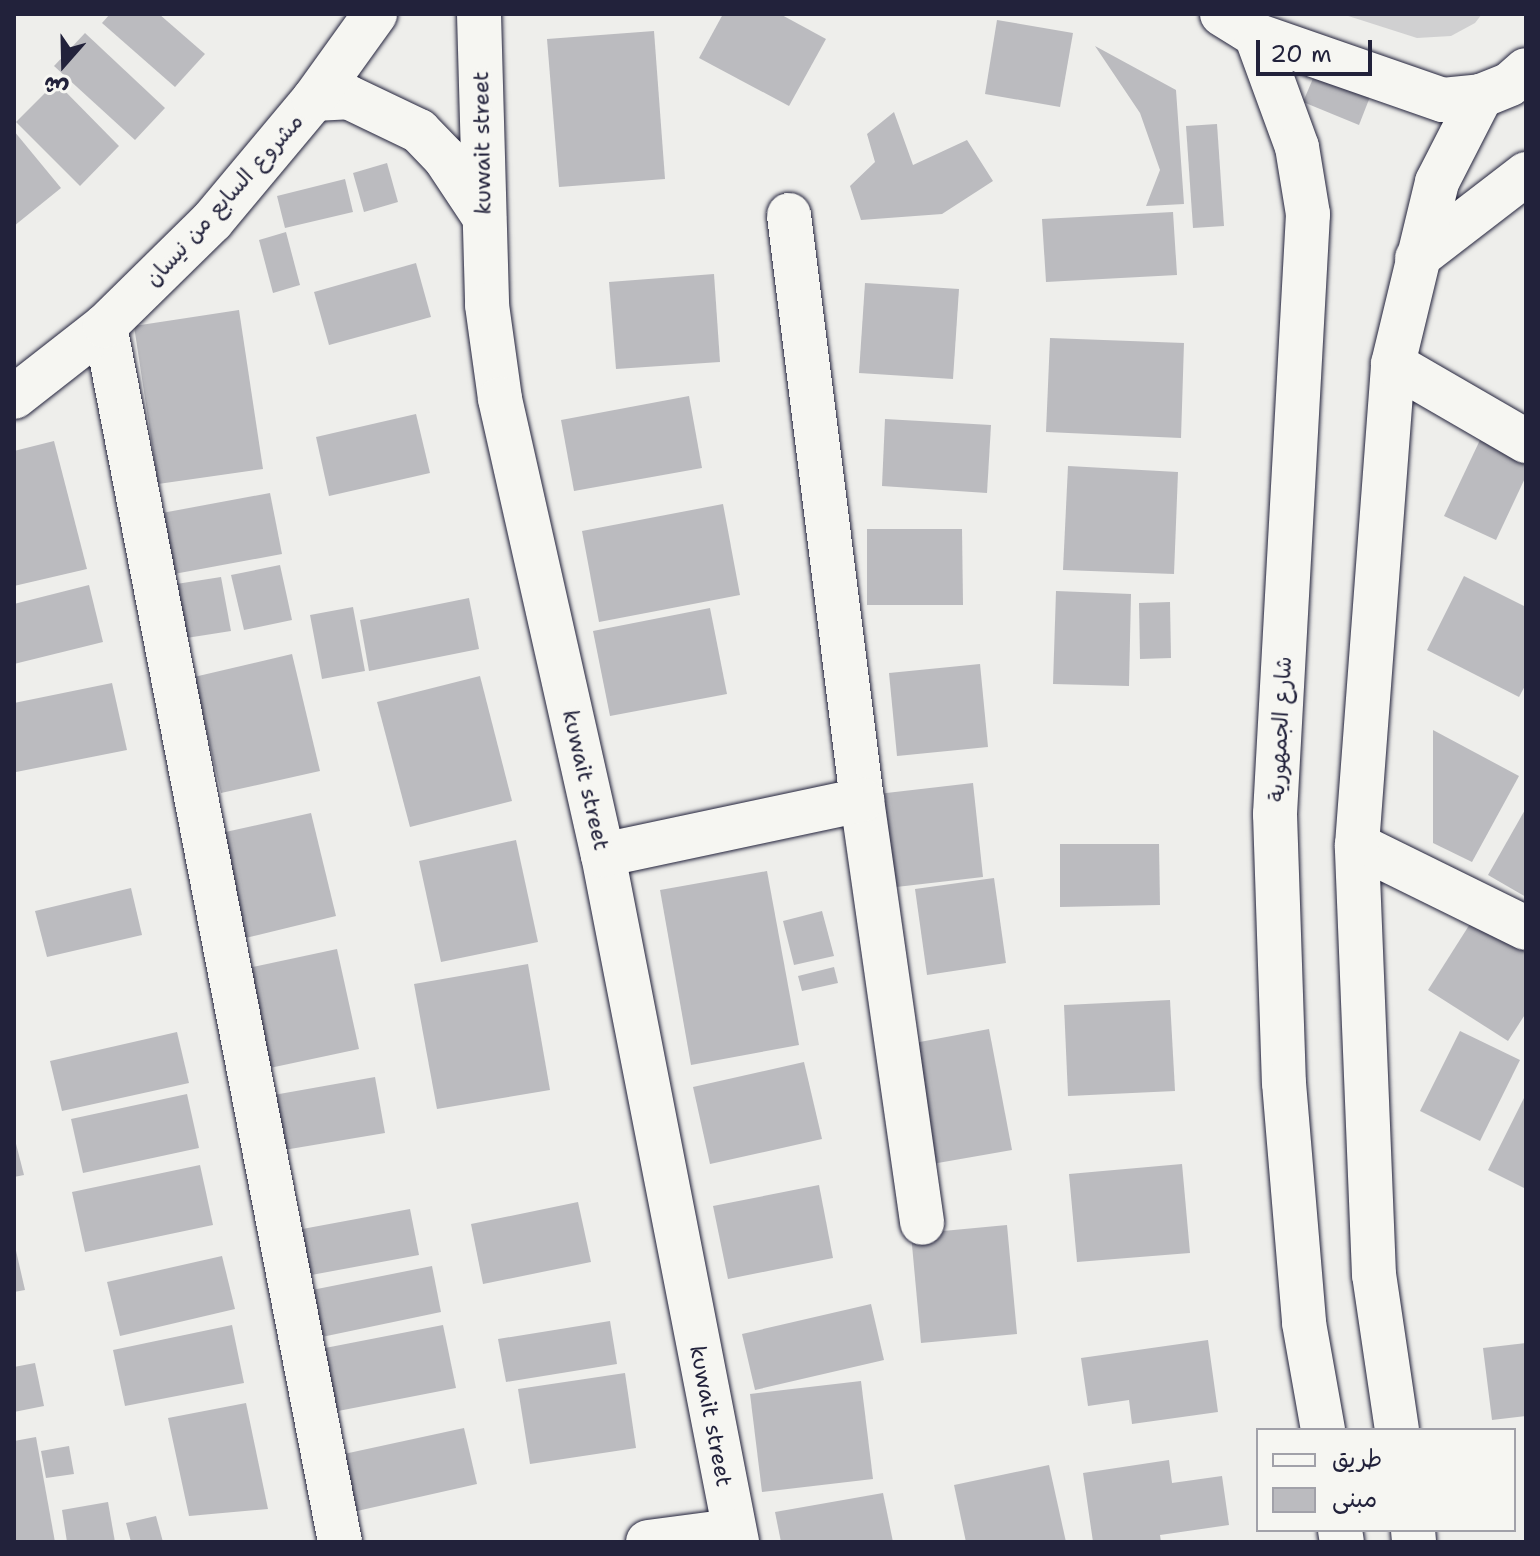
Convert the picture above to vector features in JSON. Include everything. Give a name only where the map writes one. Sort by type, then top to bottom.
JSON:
[{"type":"street","name":"مشروع السابع من نيسان","points":[[14,397],[105,326],[212,221],[314,99],[375,14]]},
{"type":"street","name":"kuwait street","points":[[479,14],[487,305],[500,399],[603,855],[735,1536]]},
{"type":"street","points":[[1239,25],[1443,100],[1511,84]]},
{"type":"street","name":"شارع الجمهورية","points":[[1239,25],[1297,147],[1308,214],[1275,814],[1284,1083],[1304,1323],[1323,1428]]},
{"type":"street","points":[[1397,1428],[1374,1275],[1357,845],[1393,364],[1437,182],[1511,84]]},
{"type":"street","points":[[314,99],[348,97],[419,131],[445,158],[484,217]]},
{"type":"street","points":[[1417,258],[1526,174]]},
{"type":"street","points":[[789,215],[862,800],[922,1223]]},
{"type":"street","points":[[105,326],[340,1542]]},
{"type":"street","points":[[1393,364],[1526,441]]},
{"type":"street","points":[[603,855],[862,800]]},
{"type":"street","points":[[1357,845],[1526,928]]},
{"type":"street","points":[[648,1542],[735,1536]]},
{"type":"shaded area","points":[[1342,14],[1482,14],[1475,23],[1451,36],[1417,38]]},
{"type":"building","points":[[110,14],[159,14],[205,54],[175,87],[102,23]]},
{"type":"building","points":[[723,14],[780,14],[826,39],[789,106],[699,58]]},
{"type":"building","points":[[997,20],[1073,33],[1060,107],[985,94]]},
{"type":"building","points":[[654,31],[665,179],[559,187],[547,39]]},
{"type":"building","points":[[85,33],[165,108],[135,140],[54,66]]},
{"type":"building","points":[[1095,46],[1176,90],[1184,204],[1146,206],[1160,170],[1140,113]]},
{"type":"building","points":[[1320,62],[1375,84],[1359,125],[1303,102]]},
{"type":"building","points":[[56,82],[119,146],[80,186],[16,122]]},
{"type":"building","points":[[894,112],[913,165],[967,140],[993,181],[942,214],[861,220],[850,186],[875,162],[867,134]]},
{"type":"building","points":[[1217,124],[1224,226],[1193,228],[1186,126]]},
{"type":"building","points":[[14,131],[61,188],[14,226]]},
{"type":"building","points":[[387,163],[398,202],[364,212],[353,173]]},
{"type":"building","points":[[345,179],[353,212],[285,228],[277,196]]},
{"type":"building","points":[[1173,212],[1177,275],[1046,282],[1042,219]]},
{"type":"building","points":[[286,232],[300,285],[273,293],[259,240]]},
{"type":"building","points":[[416,263],[431,317],[329,345],[314,292]]},
{"type":"building","points":[[714,274],[720,362],[616,369],[609,282]]},
{"type":"building","points":[[865,283],[959,289],[953,379],[859,373]]},
{"type":"building","points":[[239,310],[263,469],[158,484],[134,326]]},
{"type":"building","points":[[1050,338],[1184,343],[1181,438],[1046,432]]},
{"type":"building","points":[[689,396],[702,468],[574,491],[561,420]]},
{"type":"building","points":[[416,414],[430,473],[329,496],[316,437]]},
{"type":"building","points":[[885,419],[991,425],[987,493],[882,486]]},
{"type":"building","points":[[1480,440],[1526,461],[1526,476],[1496,540],[1444,516]]},
{"type":"building","points":[[54,441],[87,569],[14,586],[14,451]]},
{"type":"building","points":[[1068,466],[1178,472],[1174,574],[1063,570]]},
{"type":"building","points":[[270,493],[282,554],[174,574],[162,513]]},
{"type":"building","points":[[723,504],[740,595],[599,622],[582,531]]},
{"type":"building","points":[[867,529],[962,529],[963,605],[867,605]]},
{"type":"building","points":[[280,565],[292,620],[244,630],[231,575]]},
{"type":"building","points":[[1464,576],[1526,607],[1526,684],[1519,697],[1427,650]]},
{"type":"building","points":[[221,577],[231,631],[180,639],[170,585]]},
{"type":"building","points":[[89,585],[103,642],[14,664],[14,604]]},
{"type":"building","points":[[1056,591],[1131,594],[1129,686],[1053,684]]},
{"type":"building","points":[[469,598],[479,649],[369,671],[360,620]]},
{"type":"building","points":[[1170,602],[1171,658],[1140,659],[1139,603]]},
{"type":"building","points":[[353,607],[365,671],[322,679],[310,615]]},
{"type":"building","points":[[710,608],[727,694],[610,716],[593,631]]},
{"type":"building","points":[[292,654],[320,771],[221,793],[194,677]]},
{"type":"building","points":[[980,664],[988,747],[897,756],[889,673]]},
{"type":"building","points":[[480,676],[512,801],[410,827],[377,702]]},
{"type":"building","points":[[112,683],[127,750],[16,772],[14,703]]},
{"type":"building","points":[[1433,730],[1519,776],[1472,862],[1433,843]]},
{"type":"building","points":[[973,783],[983,877],[879,889],[869,795]]},
{"type":"building","points":[[1526,808],[1526,897],[1488,875]]},
{"type":"building","points":[[311,813],[336,916],[237,940],[212,835]]},
{"type":"building","points":[[516,840],[538,942],[441,962],[419,861]]},
{"type":"building","points":[[1060,844],[1159,844],[1160,905],[1060,907]]},
{"type":"building","points":[[767,871],[799,1045],[691,1065],[660,890]]},
{"type":"building","points":[[994,878],[1006,963],[927,975],[915,889]]},
{"type":"building","points":[[131,888],[142,935],[47,957],[35,911]]},
{"type":"building","points":[[822,911],[834,956],[794,965],[783,921]]},
{"type":"building","points":[[1475,916],[1526,949],[1526,1013],[1508,1041],[1428,990]]},
{"type":"building","points":[[337,949],[359,1049],[265,1069],[243,969]]},
{"type":"building","points":[[528,964],[550,1090],[437,1109],[414,984]]},
{"type":"building","points":[[834,967],[838,983],[802,991],[798,976]]},
{"type":"building","points":[[1170,1000],[1175,1091],[1068,1096],[1064,1005]]},
{"type":"building","points":[[989,1029],[1012,1150],[932,1164],[909,1044]]},
{"type":"building","points":[[1460,1031],[1520,1060],[1480,1141],[1420,1111]]},
{"type":"building","points":[[177,1032],[189,1083],[62,1111],[50,1061]]},
{"type":"building","points":[[804,1062],[822,1139],[710,1164],[693,1087]]},
{"type":"building","points":[[375,1077],[385,1133],[278,1151],[268,1096]]},
{"type":"building","points":[[187,1094],[199,1148],[83,1173],[71,1119]]},
{"type":"building","points":[[1526,1094],[1526,1189],[1488,1170]]},
{"type":"building","points":[[14,1136],[24,1175],[14,1177]]},
{"type":"building","points":[[1182,1164],[1190,1253],[1077,1262],[1069,1174]]},
{"type":"building","points":[[200,1165],[213,1225],[85,1252],[72,1192]]},
{"type":"building","points":[[819,1185],[833,1258],[728,1279],[713,1206]]},
{"type":"building","points":[[578,1202],[591,1262],[483,1284],[471,1224]]},
{"type":"building","points":[[410,1209],[419,1255],[306,1276],[297,1230]]},
{"type":"building","points":[[1007,1225],[1017,1334],[921,1343],[911,1234]]},
{"type":"building","points":[[14,1242],[25,1290],[14,1292]]},
{"type":"building","points":[[222,1256],[235,1309],[120,1336],[107,1282]]},
{"type":"building","points":[[432,1266],[441,1312],[317,1338],[307,1291]]},
{"type":"building","points":[[871,1304],[884,1360],[755,1390],[742,1334]]},
{"type":"building","points":[[610,1321],[617,1364],[506,1382],[498,1339]]},
{"type":"building","points":[[232,1325],[244,1383],[125,1406],[113,1350]]},
{"type":"building","points":[[443,1325],[456,1388],[333,1412],[320,1349]]},
{"type":"building","points":[[1208,1340],[1218,1412],[1132,1424],[1129,1400],[1088,1406],[1081,1358]]},
{"type":"building","points":[[1526,1343],[1526,1416],[1492,1420],[1483,1348]]},
{"type":"building","points":[[35,1363],[44,1406],[14,1412],[14,1367]]},
{"type":"building","points":[[625,1373],[636,1448],[530,1464],[518,1389]]},
{"type":"building","points":[[861,1381],[873,1479],[762,1492],[750,1394]]},
{"type":"building","points":[[246,1403],[268,1509],[189,1516],[168,1418]]},
{"type":"building","points":[[464,1428],[477,1484],[357,1511],[344,1454]]},
{"type":"building","points":[[36,1437],[55,1542],[14,1542],[14,1441]]},
{"type":"building","points":[[69,1446],[74,1474],[46,1478],[41,1451]]},
{"type":"building","points":[[1169,1460],[1172,1483],[1222,1476],[1229,1525],[1160,1535],[1161,1542],[1093,1542],[1083,1473]]},
{"type":"building","points":[[1049,1465],[1066,1542],[966,1542],[954,1485]]},
{"type":"building","points":[[883,1493],[893,1542],[781,1542],[775,1512]]},
{"type":"building","points":[[108,1502],[115,1542],[67,1542],[62,1510]]},
{"type":"building","points":[[156,1516],[163,1542],[131,1542],[126,1523]]}]
